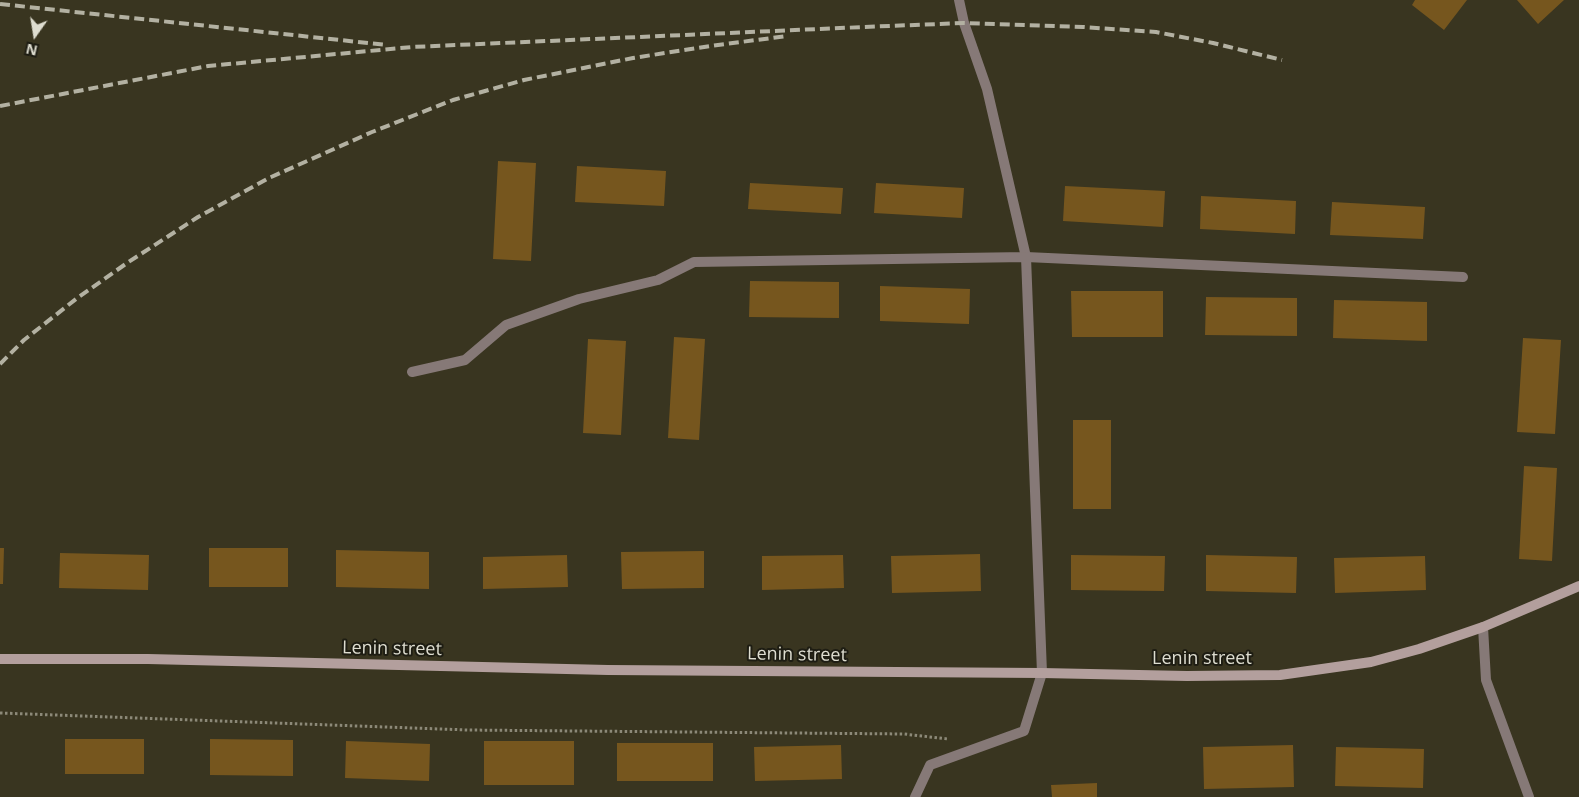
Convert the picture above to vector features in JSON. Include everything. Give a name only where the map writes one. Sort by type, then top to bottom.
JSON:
[{"type":"main road","name":"Lenin street","points":[[0,659],[148,659],[608,670],[1187,676],[1280,675],[1371,662],[1419,649],[1483,627],[1579,586]]},
{"type":"street","points":[[915,797],[930,765],[1024,731],[1042,673],[1026,257],[987,88],[964,23],[959,0]]},
{"type":"street","points":[[412,372],[465,360],[506,325],[579,299],[658,280],[694,262],[1026,257],[1464,277]]},
{"type":"street","points":[[1483,627],[1486,680],[1529,797]]},
{"type":"path","points":[[0,713],[468,730],[904,734],[951,739]]},
{"type":"building","points":[[1415,0],[1467,0],[1444,30],[1412,5]]},
{"type":"building","points":[[1517,0],[1564,0],[1538,24]]},
{"type":"building","points":[[498,161],[536,163],[531,261],[493,259]]},
{"type":"building","points":[[577,166],[666,171],[664,206],[575,202]]},
{"type":"building","points":[[750,183],[843,188],[841,214],[748,209]]},
{"type":"building","points":[[876,183],[964,188],[962,218],[874,213]]},
{"type":"building","points":[[1065,186],[1165,191],[1163,227],[1063,221]]},
{"type":"building","points":[[1201,196],[1296,201],[1295,234],[1200,229]]},
{"type":"building","points":[[1332,202],[1425,207],[1423,239],[1330,235]]},
{"type":"building","points":[[750,281],[839,282],[839,318],[749,317]]},
{"type":"building","points":[[880,286],[970,289],[969,324],[880,321]]},
{"type":"building","points":[[1071,291],[1163,291],[1163,337],[1072,337]]},
{"type":"building","points":[[1206,297],[1297,298],[1297,336],[1205,335]]},
{"type":"building","points":[[1334,300],[1427,302],[1427,341],[1333,338]]},
{"type":"building","points":[[674,337],[705,339],[699,440],[668,438]]},
{"type":"building","points":[[1523,338],[1561,340],[1555,434],[1517,432]]},
{"type":"building","points":[[588,339],[626,341],[621,435],[583,433]]},
{"type":"building","points":[[1073,420],[1111,420],[1111,509],[1073,509]]},
{"type":"building","points":[[1524,466],[1557,468],[1552,561],[1519,559]]},
{"type":"building","points":[[0,548],[4,548],[3,584],[0,584]]},
{"type":"building","points":[[209,548],[288,548],[288,587],[209,587]]},
{"type":"building","points":[[336,550],[429,552],[429,589],[336,587]]},
{"type":"building","points":[[704,551],[704,588],[622,589],[621,552]]},
{"type":"building","points":[[60,553],[149,555],[148,590],[59,588]]},
{"type":"building","points":[[980,554],[981,591],[892,593],[891,556]]},
{"type":"building","points":[[567,555],[568,587],[483,589],[483,557]]},
{"type":"building","points":[[843,555],[844,588],[762,590],[762,556]]},
{"type":"building","points":[[1071,555],[1165,556],[1164,591],[1071,590]]},
{"type":"building","points":[[1206,555],[1297,557],[1296,593],[1206,591]]},
{"type":"building","points":[[1425,556],[1426,590],[1335,593],[1334,558]]},
{"type":"building","points":[[65,739],[144,739],[144,774],[65,774]]},
{"type":"building","points":[[210,739],[293,740],[293,776],[210,775]]},
{"type":"building","points":[[346,741],[430,744],[429,781],[345,778]]},
{"type":"building","points":[[484,741],[574,741],[574,785],[484,785]]},
{"type":"building","points":[[617,743],[713,743],[713,781],[617,781]]},
{"type":"building","points":[[841,745],[842,779],[755,781],[754,747]]},
{"type":"building","points":[[1293,745],[1294,787],[1204,789],[1203,747]]},
{"type":"building","points":[[1336,747],[1424,749],[1423,788],[1335,786]]},
{"type":"building","points":[[1097,783],[1097,797],[1052,797],[1051,785]]},
{"type":"railway","points":[[0,4],[387,45]]},
{"type":"railway","points":[[0,106],[208,66],[412,47],[964,23],[1083,27],[1156,32],[1213,43],[1282,60]]},
{"type":"railway","points":[[0,364],[24,340],[76,299],[198,217],[269,178],[372,132],[453,100],[524,80],[633,58],[787,36]]}]
